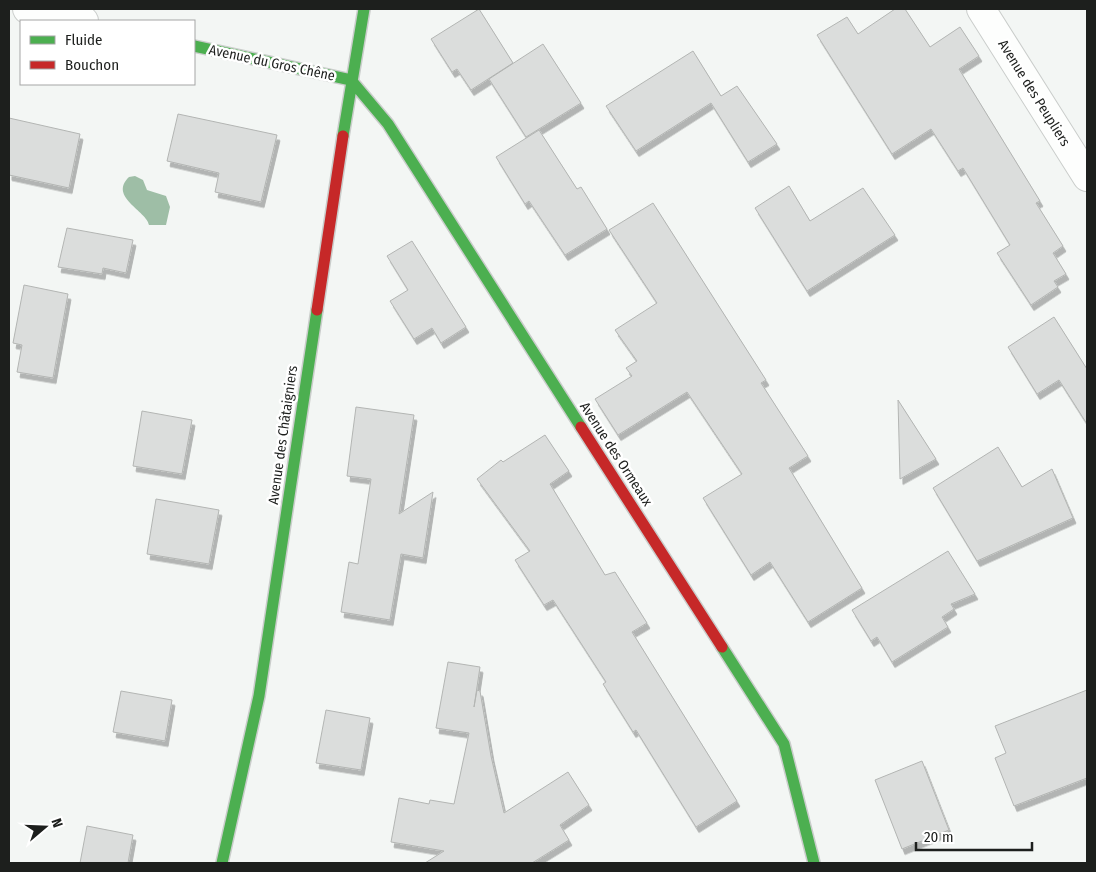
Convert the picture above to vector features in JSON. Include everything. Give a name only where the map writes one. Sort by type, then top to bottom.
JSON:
[{"type":"street","points":[[27,9],[79,20]]},
{"type":"street","name":"Avenue des Châtaigniers","points":[[222,863],[259,696],[351,80],[364,9]]},
{"type":"street","name":"Avenue des Peupliers","points":[[981,9],[1087,177]]},
{"type":"street","name":"Avenue du Gros Chêne","points":[[195,46],[351,80]]},
{"type":"street","name":"Avenue des Ormeaux","points":[[351,80],[388,124],[784,744],[814,863]]},
{"type":"shaded area","points":[[135,176],[143,180],[147,190],[166,196],[170,207],[166,225],[149,225],[147,220],[126,197],[123,191],[124,184],[129,177]]},
{"type":"building","points":[[479,9],[513,63],[471,90],[457,69],[452,72],[431,39]]},
{"type":"building","points":[[895,9],[905,9],[930,47],[960,27],[979,56],[959,69],[1040,201],[1036,203],[1063,246],[1053,253],[1066,274],[1054,281],[1058,287],[1031,305],[997,253],[1010,245],[963,168],[958,171],[931,129],[892,154],[817,35],[847,17],[858,34]]},
{"type":"building","points":[[543,44],[581,103],[526,137],[489,79]]},
{"type":"building","points":[[693,51],[721,96],[737,86],[777,144],[748,162],[711,103],[636,151],[606,106]]},
{"type":"building","points":[[178,114],[277,135],[261,202],[215,192],[219,173],[167,161]]},
{"type":"building","points":[[9,118],[80,134],[69,188],[9,175]]},
{"type":"building","points":[[539,130],[577,189],[581,187],[607,229],[565,255],[529,201],[525,204],[496,157]]},
{"type":"building","points":[[789,186],[810,221],[863,188],[895,235],[807,291],[755,208]]},
{"type":"building","points":[[653,203],[766,380],[761,383],[808,456],[789,468],[862,588],[808,622],[770,562],[751,575],[703,498],[742,474],[687,392],[618,435],[595,399],[632,376],[626,368],[637,361],[615,330],[657,303],[609,230]]},
{"type":"building","points":[[67,228],[133,240],[126,273],[103,268],[102,274],[58,267]]},
{"type":"building","points":[[412,241],[466,327],[441,343],[432,328],[414,339],[390,301],[408,290],[387,256]]},
{"type":"building","points":[[24,285],[68,294],[53,378],[17,372],[22,345],[13,343]]},
{"type":"building","points":[[1054,317],[1087,369],[1087,424],[1059,380],[1037,394],[1008,347]]},
{"type":"building","points":[[898,400],[936,459],[900,479]]},
{"type":"building","points":[[356,407],[414,415],[399,514],[433,492],[423,558],[401,554],[390,620],[341,612],[349,562],[358,564],[371,479],[347,476]]},
{"type":"building","points":[[142,411],[192,420],[182,474],[133,466]]},
{"type":"building","points":[[545,435],[569,471],[550,484],[605,575],[615,572],[647,623],[632,632],[737,801],[696,827],[636,730],[633,732],[603,684],[606,682],[553,600],[544,605],[515,560],[530,551],[477,479],[501,460],[503,462]]},
{"type":"building","points":[[998,447],[1022,487],[1052,469],[1073,518],[977,561],[933,488]]},
{"type":"building","points":[[156,499],[219,510],[209,564],[147,554]]},
{"type":"building","points":[[948,551],[975,594],[951,604],[954,609],[942,617],[948,627],[892,662],[877,637],[871,641],[852,610]]},
{"type":"building","points":[[448,662],[480,667],[474,707],[477,690],[480,691],[491,756],[504,813],[568,772],[589,805],[560,825],[569,840],[532,863],[425,863],[444,851],[391,842],[399,798],[429,804],[430,800],[454,804],[469,733],[436,728]]},
{"type":"building","points":[[1087,690],[1087,778],[1014,806],[995,758],[1006,753],[995,726]]},
{"type":"building","points":[[121,691],[172,700],[165,741],[113,732]]},
{"type":"building","points":[[326,710],[370,718],[361,770],[316,763]]},
{"type":"building","points":[[922,761],[949,830],[902,849],[875,780]]},
{"type":"building","points":[[87,826],[133,835],[128,863],[80,863]]},
{"type":"traffic: fast","points":[[343,136],[364,9]]},
{"type":"traffic: fast","points":[[195,46],[351,80],[388,124],[581,427]]},
{"type":"traffic: fast","points":[[222,863],[259,696],[317,310]]},
{"type":"traffic: fast","points":[[722,647],[784,744],[814,863]]},
{"type":"traffic: jam","points":[[317,310],[343,136]]},
{"type":"traffic: jam","points":[[581,427],[722,647]]}]
